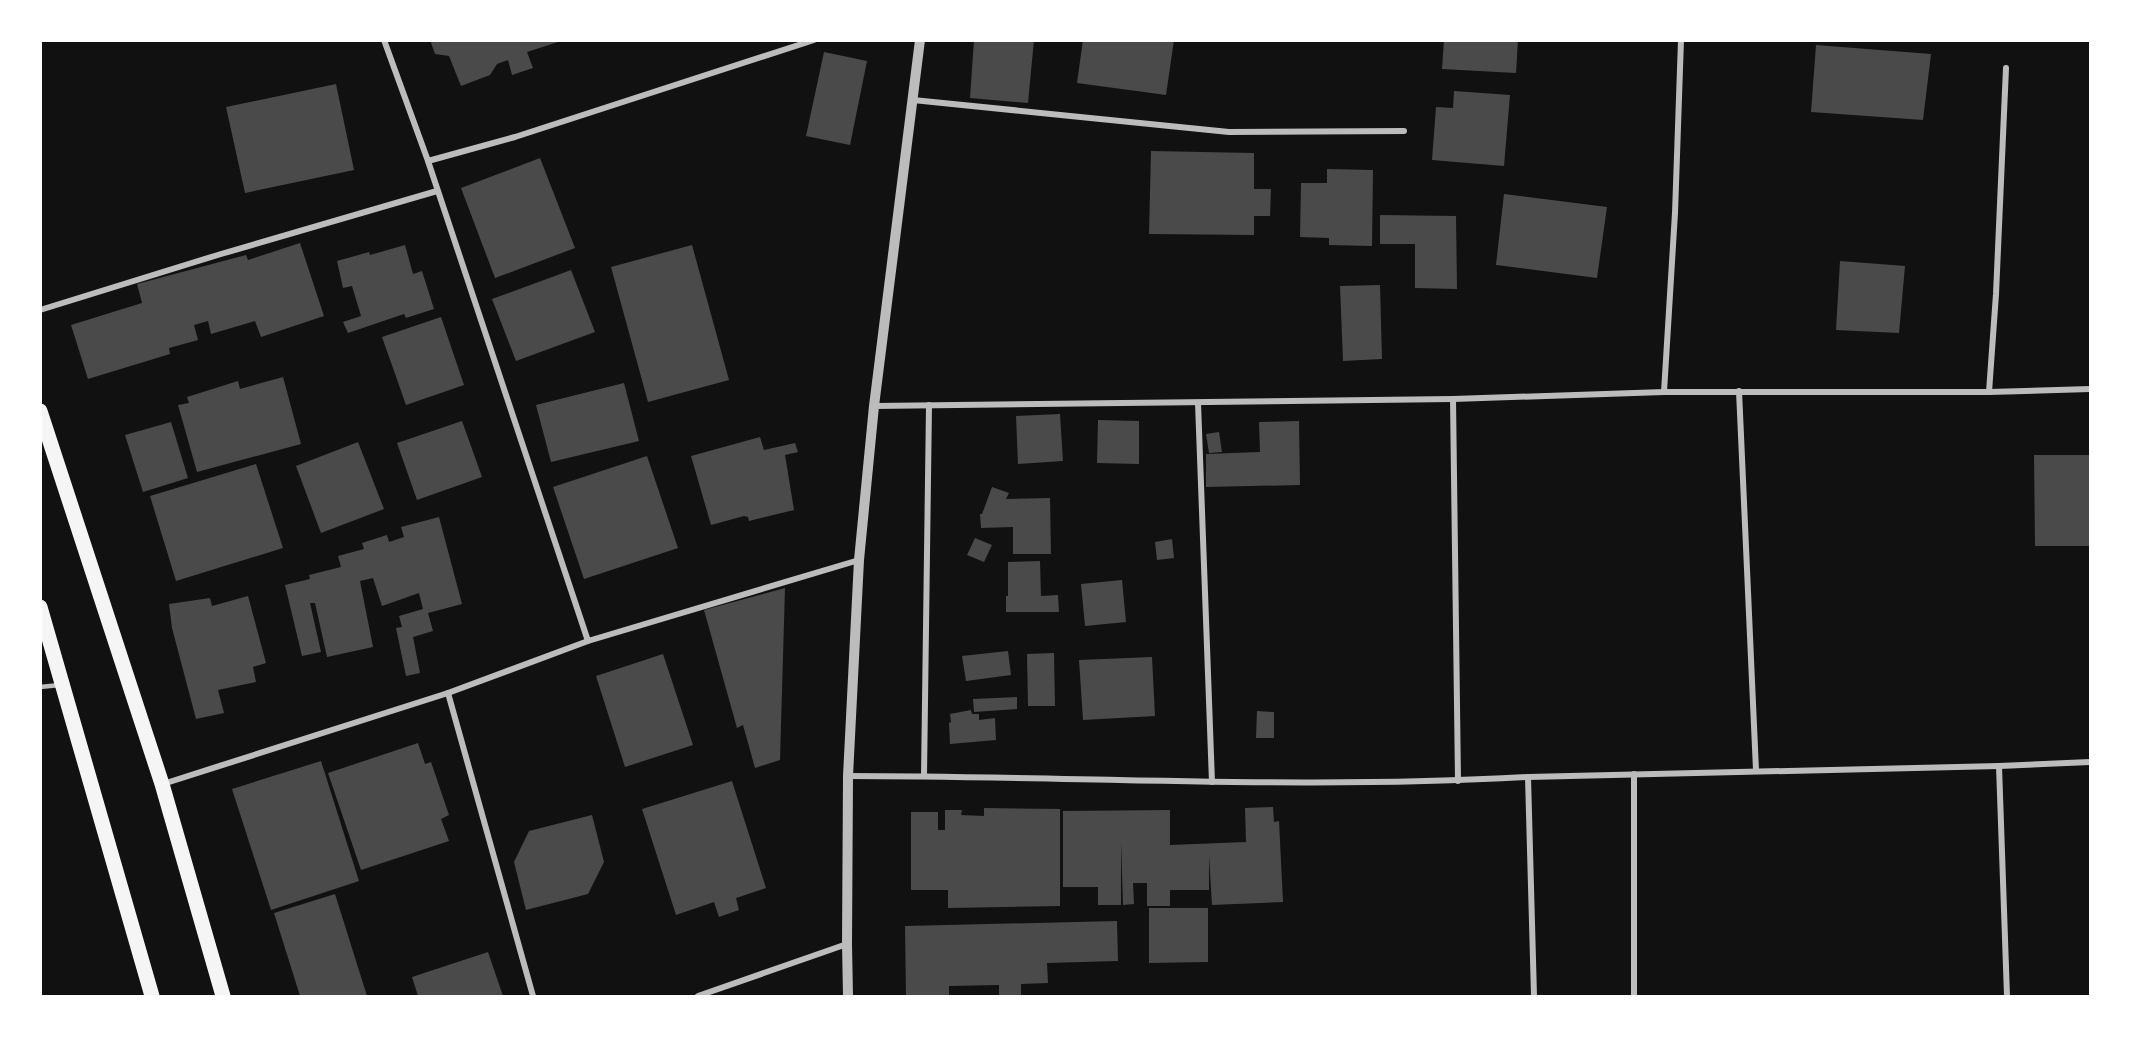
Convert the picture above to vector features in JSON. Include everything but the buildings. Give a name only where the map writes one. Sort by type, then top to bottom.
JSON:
[{"type":"main road","points":[[40,411],[162,784],[223,996]]},
{"type":"main road","points":[[40,607],[152,996]]},
{"type":"street","points":[[384,40],[428,161],[588,641]]},
{"type":"street","points":[[428,161],[526,133],[814,40]]},
{"type":"street","points":[[848,996],[848,776],[859,560],[874,405],[920,40]]},
{"type":"street","points":[[1664,392],[1674,225],[1681,40]]},
{"type":"street","points":[[1989,392],[1996,294],[2006,68]]},
{"type":"street","points":[[913,100],[1229,132],[1404,131]]},
{"type":"street","points":[[40,310],[437,191]]},
{"type":"street","points":[[874,405],[1453,399],[1739,391],[1989,392],[2091,389]]},
{"type":"street","points":[[1739,391],[1756,770]]},
{"type":"street","points":[[1453,399],[1458,781]]},
{"type":"street","points":[[1198,403],[1212,782]]},
{"type":"street","points":[[924,776],[929,405]]},
{"type":"street","points":[[162,784],[448,693],[588,641],[859,560]]},
{"type":"street","points":[[448,693],[533,996]]},
{"type":"street","points":[[848,776],[1212,782],[1458,781],[1756,770],[1999,766],[2091,762]]},
{"type":"street","points":[[1999,766],[2007,996]]},
{"type":"street","points":[[1634,774],[1634,996]]},
{"type":"street","points":[[1528,777],[1534,996]]},
{"type":"street","points":[[698,996],[847,944]]},
{"type":"lane","points":[[40,687],[63,685]]}]
